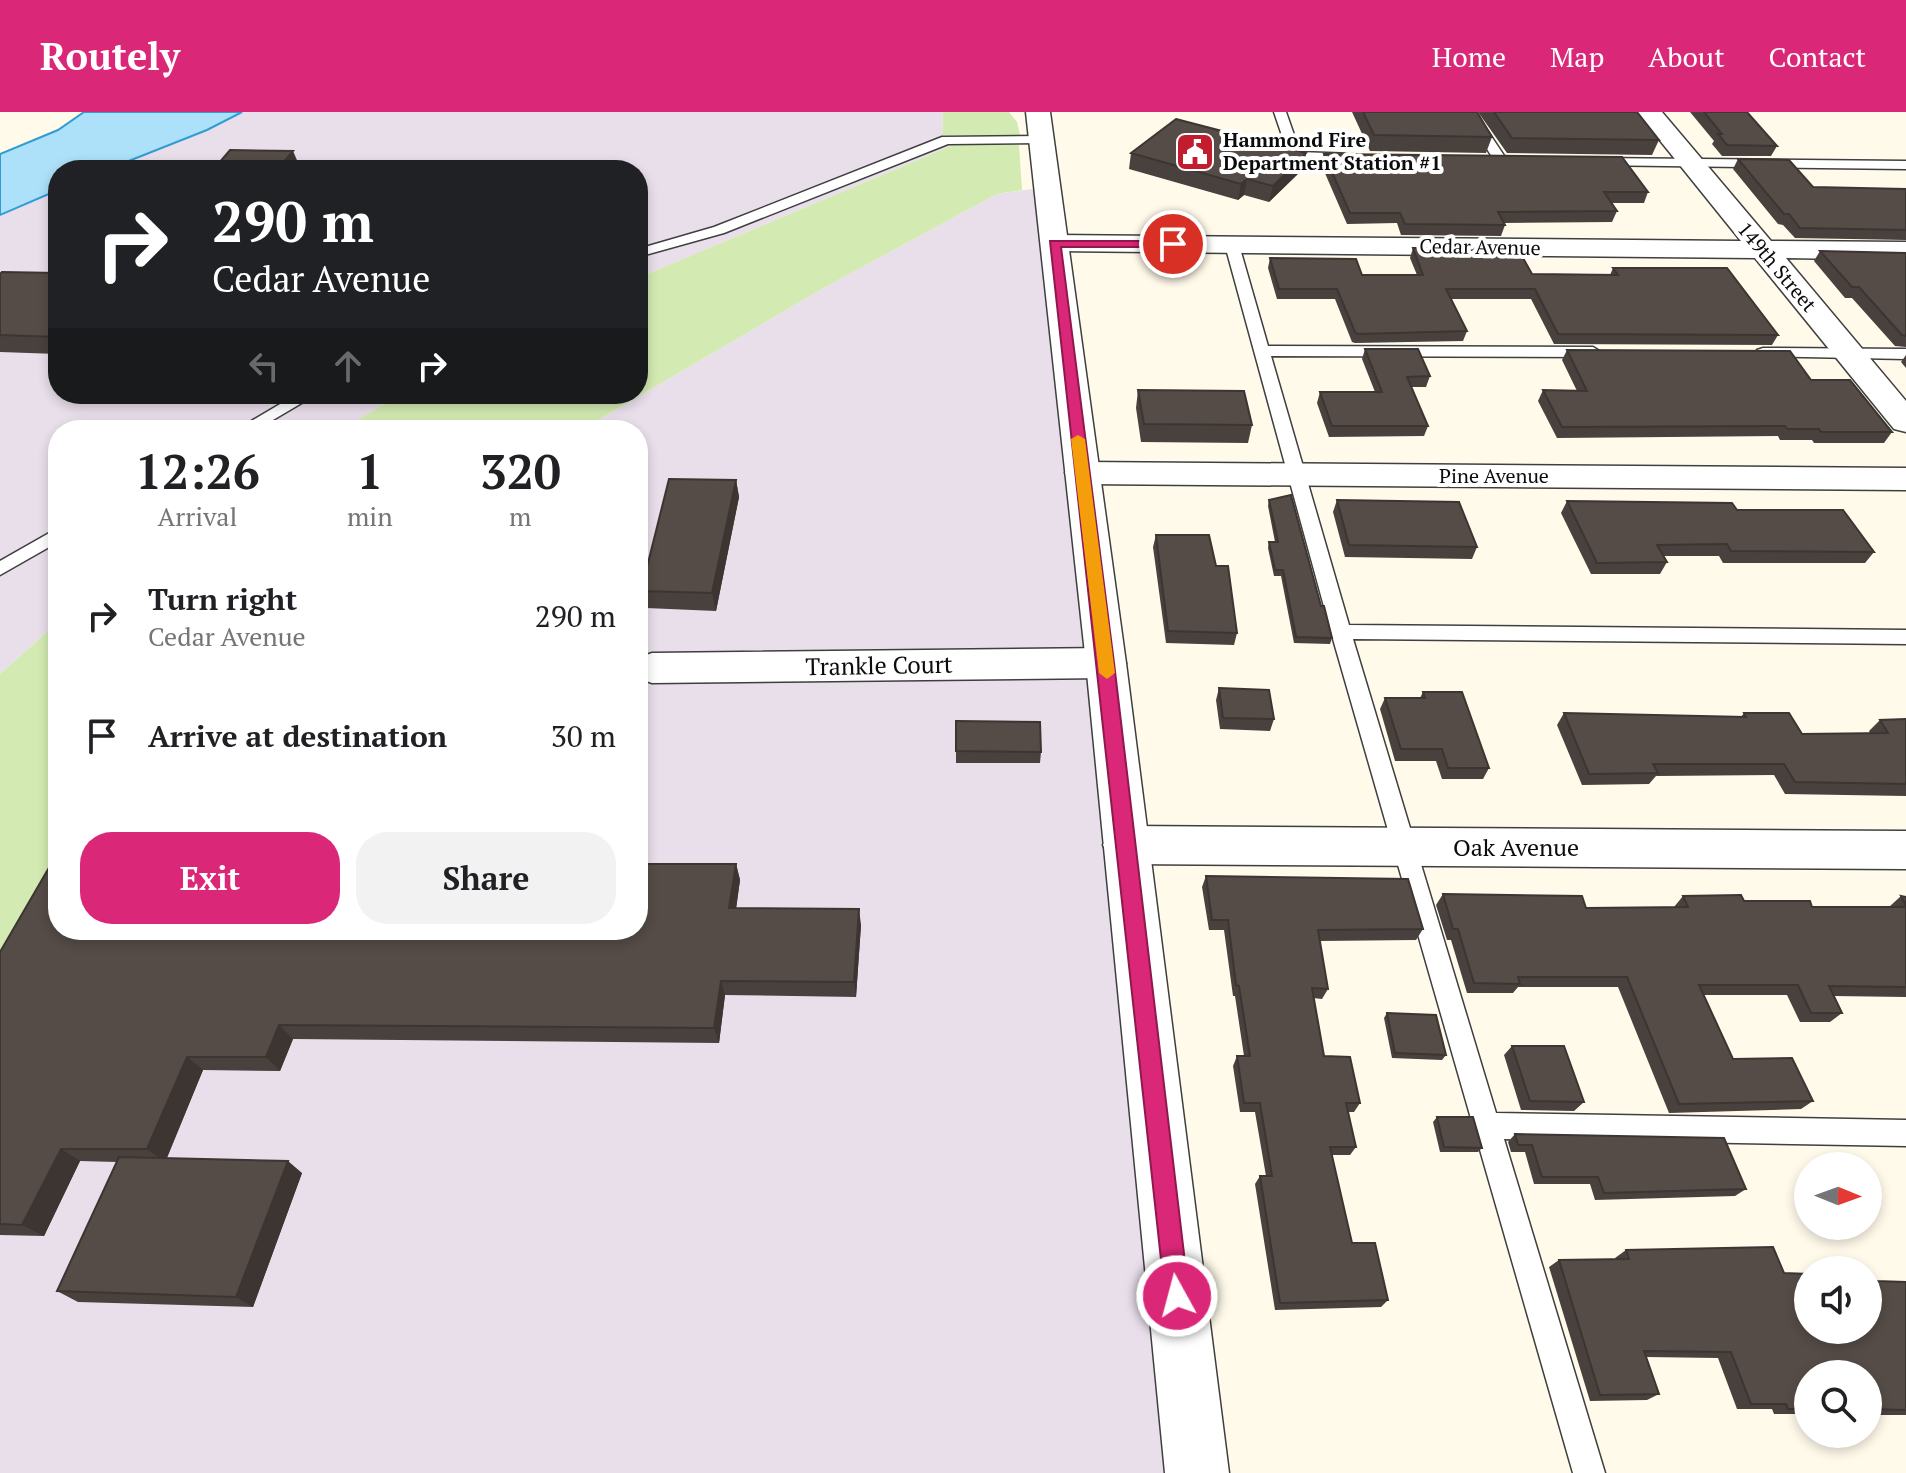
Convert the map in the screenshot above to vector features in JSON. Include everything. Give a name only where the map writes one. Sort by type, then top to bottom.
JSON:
[{"type":"street","name":"149th Street","points":[[1649,112],[1906,422]]},
{"type":"street","points":[[1040,126],[1106,663],[1197,1473]]},
{"type":"street","name":"Cedar Avenue","points":[[1055,243],[1906,251]]},
{"type":"street","name":"Pine Avenue","points":[[1082,473],[1906,479]]},
{"type":"street","name":"Trankle Court","points":[[652,668],[1106,663]]},
{"type":"street","name":"Oak Avenue","points":[[1126,845],[1906,850]]},
{"type":"lane","points":[[1280,112],[1295,156],[1365,159]]},
{"type":"lane","points":[[1469,112],[1501,160]]},
{"type":"lane","points":[[648,250],[719,230],[946,140],[1040,126]]},
{"type":"lane","points":[[1486,160],[1517,161]]},
{"type":"lane","points":[[1580,162],[1906,165]]},
{"type":"lane","points":[[1232,245],[1341,632],[1589,1473]]},
{"type":"lane","points":[[1262,351],[1611,352]]},
{"type":"lane","points":[[1754,353],[1906,354]]},
{"type":"lane","points":[[262,420],[291,404]]},
{"type":"lane","points":[[0,569],[48,540]]},
{"type":"lane","points":[[1341,632],[1906,637]]},
{"type":"lane","points":[[1487,1126],[1906,1133]]},
{"type":"shaded area","points":[[242,112],[943,112],[942,135],[953,145],[648,274],[648,160],[131,160],[207,130]]},
{"type":"shaded area","points":[[1047,187],[1199,1473],[0,1473],[0,969],[48,937],[48,940],[648,940],[648,420],[598,420],[625,404],[648,404],[648,391],[827,286],[997,194]]},
{"type":"shaded area","points":[[48,194],[48,404],[385,404],[357,420],[48,420],[48,631],[0,674],[0,215]]},
{"type":"green space","points":[[943,112],[1009,112],[1017,122],[1020,135],[942,135]]},
{"type":"green space","points":[[953,145],[1019,145],[1022,190],[997,194],[827,286],[648,391],[648,274]]},
{"type":"green space","points":[[385,404],[625,404],[598,420],[357,420]]},
{"type":"green space","points":[[48,631],[48,885],[0,969],[0,674]]},
{"type":"water","points":[[84,112],[242,112],[207,130],[131,160],[48,160],[48,194],[0,215],[0,154],[58,130]]},
{"type":"building","points":[[1363,112],[1477,112],[1492,137],[1374,135]]},
{"type":"building","points":[[1494,112],[1637,112],[1659,140],[1512,138]]},
{"type":"building","points":[[1704,112],[1747,112],[1777,146],[1727,145]]},
{"type":"building","points":[[1176,119],[1306,153],[1273,186],[1247,179],[1241,184],[1131,153]]},
{"type":"building","points":[[230,150],[293,151],[285,160],[222,160]]},
{"type":"building","points":[[1324,154],[1622,157],[1648,192],[1604,192],[1617,211],[1498,212],[1505,225],[1405,224],[1400,213],[1350,213]]},
{"type":"building","points":[[1738,159],[1789,160],[1813,187],[1906,189],[1906,230],[1800,228],[1789,214],[1784,214]]},
{"type":"building","points":[[1413,248],[1518,249],[1532,274],[1618,275],[1613,268],[1727,268],[1778,335],[1558,334],[1535,289],[1446,289],[1467,331],[1358,334],[1337,289],[1279,289],[1270,258],[1356,259],[1362,275],[1423,275]]},
{"type":"building","points":[[1820,251],[1906,253],[1906,336],[1859,287],[1852,287]]},
{"type":"building","points":[[48,273],[48,337],[0,335],[0,274]]},
{"type":"building","points":[[1365,349],[1418,349],[1430,376],[1407,377],[1428,426],[1332,426],[1320,392],[1382,392]]},
{"type":"building","points":[[1567,350],[1790,351],[1811,380],[1850,380],[1892,432],[1821,432],[1819,429],[1787,429],[1785,426],[1562,427],[1543,390],[1587,391]]},
{"type":"building","points":[[1138,390],[1244,391],[1252,425],[1144,424]]},
{"type":"building","points":[[669,479],[736,480],[712,593],[648,591],[648,563]]},
{"type":"building","points":[[1291,495],[1332,638],[1296,637],[1283,570],[1275,570],[1269,542],[1278,542],[1269,500]]},
{"type":"building","points":[[1337,500],[1459,502],[1477,547],[1349,545]]},
{"type":"building","points":[[1567,501],[1732,503],[1737,510],[1843,510],[1874,552],[1731,551],[1727,544],[1657,545],[1667,562],[1597,563]]},
{"type":"building","points":[[1156,535],[1209,535],[1216,566],[1228,566],[1237,633],[1168,631]]},
{"type":"building","points":[[1219,688],[1269,690],[1274,719],[1223,718]]},
{"type":"building","points":[[1423,692],[1462,692],[1489,768],[1448,768],[1442,749],[1401,749],[1385,698],[1425,698]]},
{"type":"building","points":[[1564,713],[1746,717],[1744,713],[1789,713],[1802,734],[1888,733],[1880,720],[1906,719],[1906,784],[1795,782],[1784,764],[1653,764],[1658,773],[1589,774]]},
{"type":"building","points":[[956,721],[1040,722],[1041,752],[956,751]]},
{"type":"building","points":[[648,864],[736,864],[729,908],[859,909],[854,982],[721,981],[714,1028],[279,1025],[266,1057],[187,1057],[147,1149],[61,1149],[22,1225],[0,1224],[0,952],[48,869],[48,940],[648,940]]},
{"type":"building","points":[[1206,876],[1408,879],[1423,929],[1318,930],[1328,989],[1312,988],[1324,1056],[1350,1057],[1360,1103],[1346,1103],[1356,1147],[1330,1147],[1352,1243],[1375,1243],[1388,1300],[1280,1303],[1260,1176],[1272,1176],[1260,1103],[1244,1103],[1237,1056],[1250,1056],[1239,986],[1236,985],[1228,920],[1212,920]]},
{"type":"building","points":[[1443,894],[1582,896],[1586,908],[1688,907],[1683,896],[1741,895],[1744,901],[1810,901],[1812,907],[1906,907],[1906,987],[1829,986],[1842,1013],[1811,1013],[1798,985],[1699,985],[1733,1059],[1792,1058],[1813,1101],[1679,1104],[1627,977],[1518,977],[1520,984],[1474,983],[1458,929],[1453,929]]},
{"type":"building","points":[[1387,1013],[1436,1015],[1446,1055],[1395,1053]]},
{"type":"building","points":[[1512,1046],[1564,1046],[1584,1102],[1530,1101]]},
{"type":"building","points":[[1437,1117],[1473,1117],[1482,1148],[1444,1147]]},
{"type":"building","points":[[1515,1134],[1724,1138],[1746,1189],[1604,1193],[1598,1177],[1542,1177],[1532,1145],[1518,1145]]},
{"type":"building","points":[[119,1157],[288,1161],[236,1297],[57,1291]]},
{"type":"building","points":[[1773,1247],[1784,1273],[1794,1273],[1794,1344],[1882,1344],[1882,1281],[1906,1282],[1906,1410],[1882,1409],[1882,1360],[1794,1360],[1794,1409],[1788,1409],[1786,1404],[1751,1404],[1731,1352],[1644,1351],[1659,1394],[1600,1395],[1559,1260],[1629,1259],[1626,1250]]},
{"type":"slow traffic","points":[[1078,439],[1107,673]]},
{"type":"place","name":"Hammond Fire Department Station #1","points":[[1195,152]]},
{"type":"route","points":[[1173,244],[1055,243],[1177,1296]]}]
